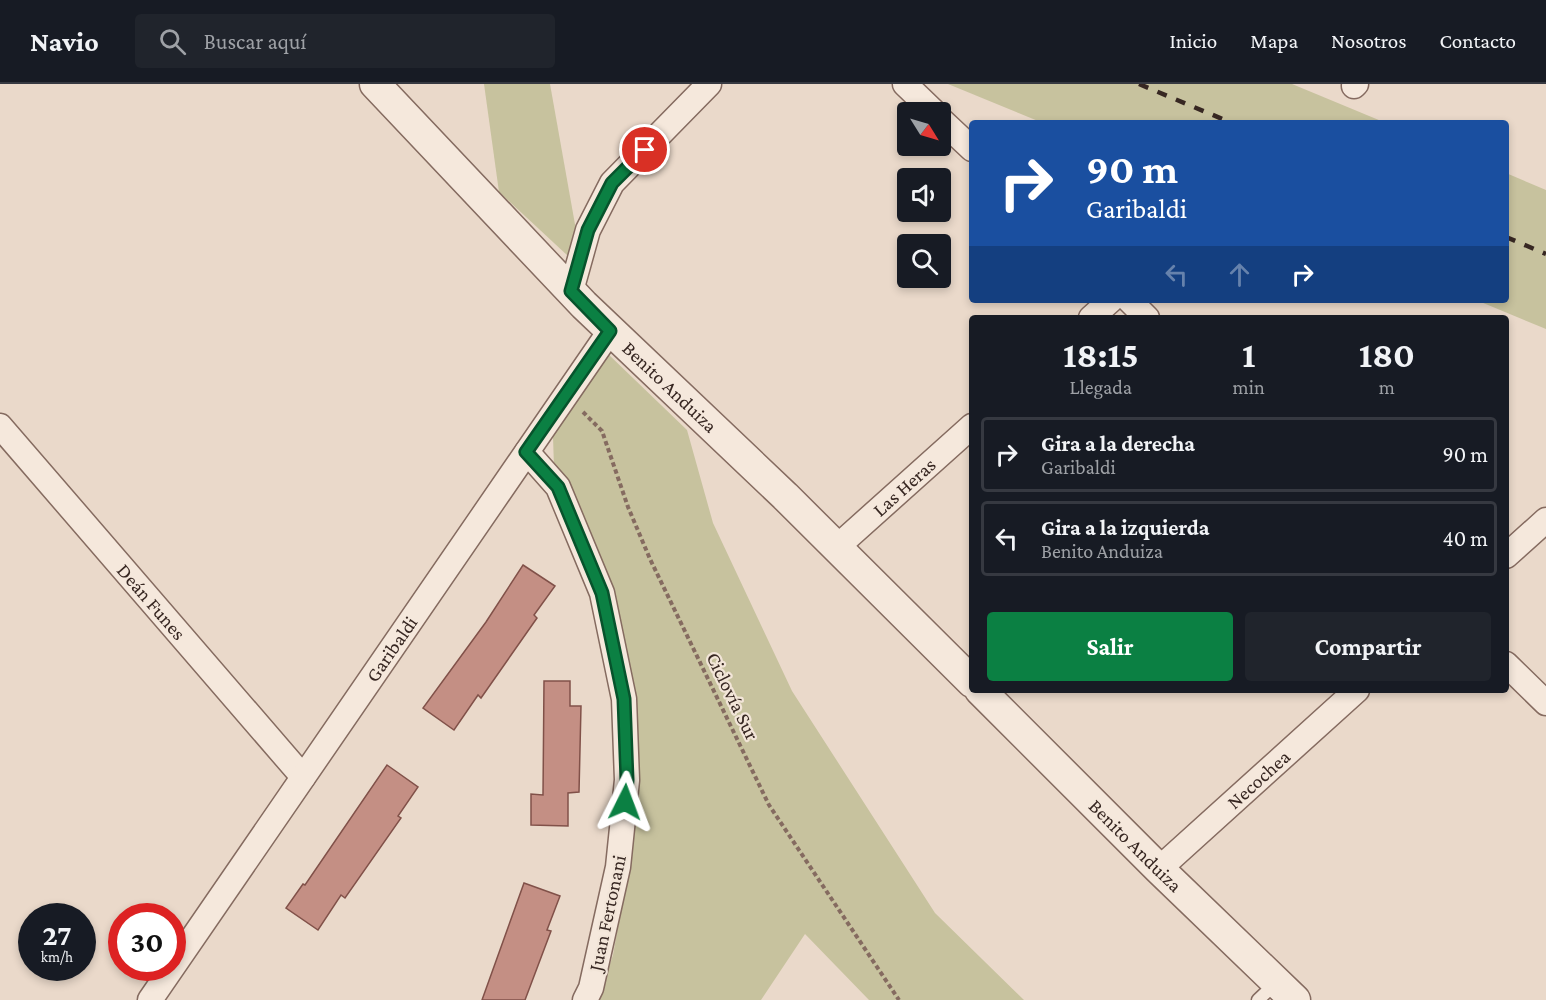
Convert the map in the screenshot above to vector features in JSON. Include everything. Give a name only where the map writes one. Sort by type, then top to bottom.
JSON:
[{"type":"street","name":"Benito Anduiza","points":[[375,84],[610,331],[837,548],[969,679]]},
{"type":"street","points":[[571,291],[588,230],[612,183],[709,84]]},
{"type":"street","points":[[905,84],[924,102]]},
{"type":"street","points":[[951,129],[969,146]]},
{"type":"street","points":[[1094,315],[1108,303]]},
{"type":"street","points":[[1132,303],[1144,315]]},
{"type":"street","name":"Garibaldi","points":[[150,1000],[610,331]]},
{"type":"street","name":"Deán Funes","points":[[0,426],[303,777]]},
{"type":"street","name":"Las Heras","points":[[837,548],[969,429]]},
{"type":"street","name":"Juan Fertonani","points":[[526,452],[558,487],[602,593],[624,699],[627,780],[618,867],[591,988],[585,1000]]},
{"type":"street","points":[[1509,553],[1546,520]]},
{"type":"street","points":[[1509,667],[1546,703]]},
{"type":"street","name":"Benito Anduiza","points":[[983,693],[1159,869],[1277,994]]},
{"type":"street","name":"Necochea","points":[[1159,869],[1354,693]]},
{"type":"path","name":"Ciclovía Sur","points":[[566,395],[602,431],[628,507],[650,560],[769,805],[900,1000]]},
{"type":"shaded area","points":[[484,84],[550,84],[576,230],[568,256],[499,192]]},
{"type":"shaded area","points":[[948,84],[1292,84],[1379,120],[1036,120]]},
{"type":"shaded area","points":[[1509,174],[1546,190],[1546,329],[1483,303],[1509,303]]},
{"type":"shaded area","points":[[607,353],[687,430],[713,523],[792,691],[935,913],[1024,1000],[869,1000],[805,934],[761,1000],[598,1000],[613,955],[629,865],[621,648],[554,467],[553,437],[562,415]]},
{"type":"building","points":[[523,565],[555,586],[534,615],[537,618],[481,698],[478,695],[454,730],[423,708],[486,622]]},
{"type":"building","points":[[544,681],[570,681],[570,706],[581,706],[579,792],[568,793],[568,826],[531,825],[531,794],[543,795]]},
{"type":"building","points":[[387,765],[418,787],[398,816],[401,818],[345,898],[341,895],[318,930],[286,908],[303,884],[305,885]]},
{"type":"building","points":[[524,883],[560,896],[547,930],[551,931],[525,1000],[482,1000]]},
{"type":"railway","points":[[1139,84],[1225,120]]},
{"type":"railway","points":[[1509,238],[1546,254]]},
{"type":"route","points":[[625,802],[627,780],[624,699],[602,593],[558,487],[526,452],[610,331],[571,291],[574,275],[588,230],[612,183],[645,150]]}]
